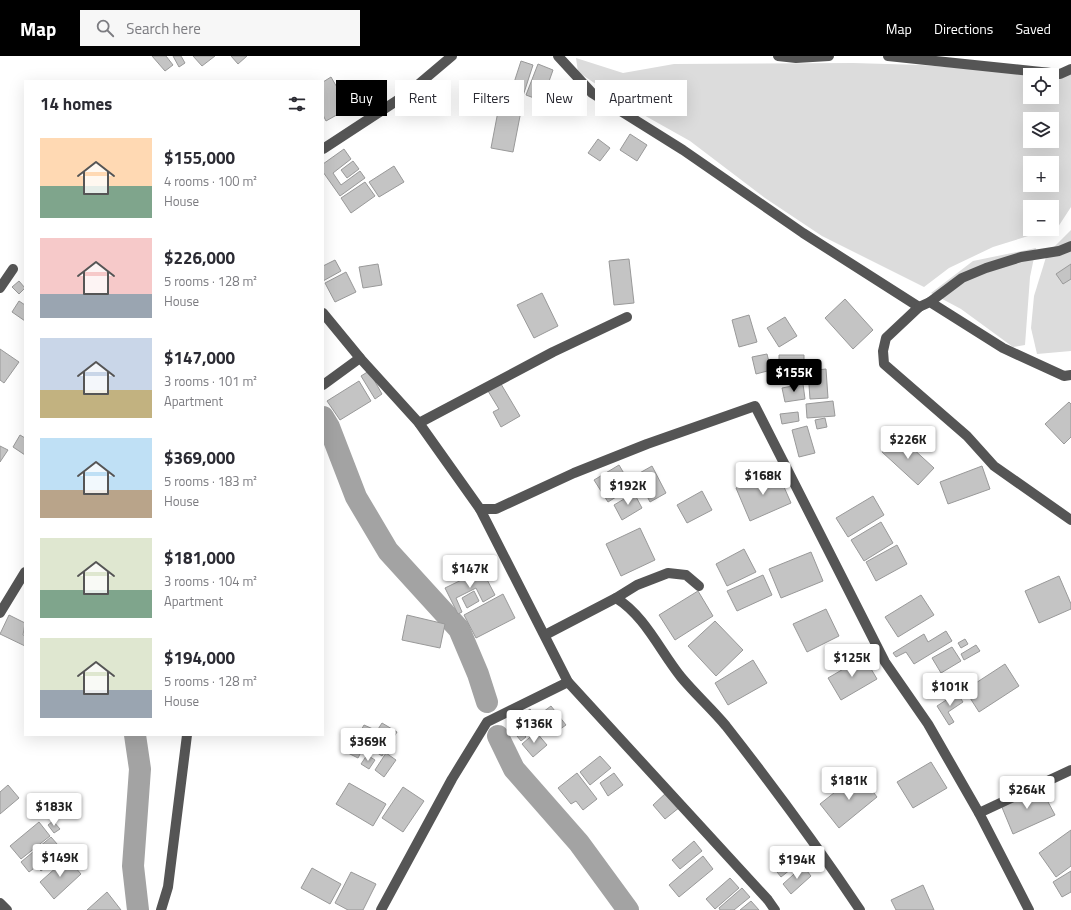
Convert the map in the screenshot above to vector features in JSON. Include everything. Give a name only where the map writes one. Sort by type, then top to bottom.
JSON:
[{"type":"street","points":[[324,149],[407,94],[452,56]]},
{"type":"street","points":[[558,56],[592,93],[683,150],[803,233],[919,308]]},
{"type":"street","points":[[778,56],[796,58],[829,56]]},
{"type":"street","points":[[888,56],[1060,74],[1071,69]]},
{"type":"street","points":[[1071,246],[1059,251],[1021,257],[986,268],[962,278],[930,302],[919,308],[886,338],[883,351],[884,364],[967,436],[994,466],[1071,520]]},
{"type":"street","points":[[0,288],[13,269]]},
{"type":"street","points":[[930,302],[1003,348],[1064,376],[1071,375]]},
{"type":"street","points":[[324,314],[360,358],[419,423],[480,509],[568,682],[768,900],[775,910]]},
{"type":"street","points":[[419,423],[553,352],[627,317]]},
{"type":"street","points":[[324,384],[360,358]]},
{"type":"street","points":[[480,509],[496,509],[574,473],[647,444],[755,406],[885,662],[928,724],[979,813],[1029,910]]},
{"type":"street","points":[[545,636],[637,585],[668,573],[686,575],[699,586]]},
{"type":"street","points":[[0,613],[24,574]]},
{"type":"street","points":[[616,598],[624,603],[646,627],[681,676],[725,725],[802,827],[860,910]]},
{"type":"street","points":[[381,910],[452,779],[487,722],[568,682]]},
{"type":"street","points":[[162,910],[168,887],[187,736]]},
{"type":"street","points":[[979,813],[1071,770]]},
{"type":"street","points":[[0,903],[7,910]]},
{"type":"shaded area","points":[[576,58],[623,73],[674,64],[853,63],[921,65],[987,70],[1023,68],[1023,104],[1059,104],[1059,70],[1071,74],[1071,207],[1059,225],[1059,200],[1023,200],[1023,236],[1028,236],[993,247],[949,268],[924,287],[822,236],[765,198],[690,141],[645,116],[687,116],[687,80],[595,80],[595,83],[578,72]]},
{"type":"shaded area","points":[[1047,67],[1050,68],[1027,68]]},
{"type":"shaded area","points":[[1071,230],[1071,351],[1037,354],[1031,328],[1034,296],[1047,254]]},
{"type":"shaded area","points":[[1036,248],[1030,277],[1025,345],[1013,347],[961,309],[931,293],[973,261]]},
{"type":"building","points":[[152,56],[166,56],[173,65],[165,71]]},
{"type":"building","points":[[173,56],[181,56],[185,63],[179,67]]},
{"type":"building","points":[[193,56],[215,56],[202,66]]},
{"type":"building","points":[[231,56],[247,56],[238,64]]},
{"type":"building","points":[[521,61],[533,65],[524,93],[524,80],[515,80]]},
{"type":"building","points":[[538,64],[553,70],[549,80],[532,80],[532,97],[526,95]]},
{"type":"building","points":[[331,77],[336,86],[336,115],[326,121],[324,117],[324,81]]},
{"type":"building","points":[[497,116],[520,116],[513,152],[491,148]]},
{"type":"building","points":[[630,134],[647,145],[637,161],[620,150]]},
{"type":"building","points":[[598,139],[610,148],[600,161],[588,153]]},
{"type":"building","points":[[344,149],[351,159],[333,173],[341,185],[360,171],[365,178],[340,196],[324,173],[324,163]]},
{"type":"building","points":[[353,161],[359,169],[347,178],[341,170]]},
{"type":"building","points":[[394,166],[404,182],[379,197],[369,182]]},
{"type":"building","points":[[365,182],[375,196],[351,213],[341,198]]},
{"type":"building","points":[[629,259],[634,303],[614,305],[609,261]]},
{"type":"building","points":[[335,260],[341,271],[324,280],[324,266]]},
{"type":"building","points":[[378,264],[382,285],[363,288],[359,267]]},
{"type":"building","points":[[1071,264],[1071,279],[1063,284],[1056,274]]},
{"type":"building","points":[[346,272],[356,292],[335,302],[325,283]]},
{"type":"building","points":[[19,281],[24,289],[19,294],[12,287]]},
{"type":"building","points":[[542,293],[558,326],[534,338],[517,305]]},
{"type":"building","points":[[845,299],[873,330],[853,349],[825,318]]},
{"type":"building","points":[[19,301],[24,304],[24,320],[12,312]]},
{"type":"building","points":[[749,315],[757,342],[739,347],[732,320]]},
{"type":"building","points":[[785,317],[797,336],[779,347],[767,328]]},
{"type":"building","points":[[0,349],[19,362],[4,383],[0,380]]},
{"type":"building","points":[[767,354],[771,370],[756,374],[752,357]]},
{"type":"building","points":[[779,355],[804,355],[804,371],[779,372]]},
{"type":"building","points":[[826,369],[828,398],[810,399],[808,371]]},
{"type":"building","points":[[369,371],[382,394],[375,399],[361,376]]},
{"type":"building","points":[[359,381],[371,401],[340,420],[327,401]]},
{"type":"building","points":[[501,384],[520,416],[501,427],[493,412],[499,409],[488,391]]},
{"type":"building","points":[[803,384],[805,399],[785,402],[782,388]]},
{"type":"building","points":[[833,401],[835,416],[807,418],[806,404]]},
{"type":"building","points":[[1069,402],[1071,404],[1071,437],[1064,444],[1045,424]]},
{"type":"building","points":[[798,412],[799,421],[782,424],[780,414]]},
{"type":"building","points":[[825,418],[827,427],[817,429],[815,420]]},
{"type":"building","points":[[807,426],[815,453],[799,457],[792,430]]},
{"type":"building","points":[[20,435],[24,437],[24,454],[13,447]]},
{"type":"building","points":[[898,435],[934,468],[918,485],[882,452]]},
{"type":"building","points":[[0,446],[8,450],[0,462]]},
{"type":"building","points":[[619,465],[632,487],[608,502],[594,480]]},
{"type":"building","points":[[652,466],[666,493],[650,502],[636,475]]},
{"type":"building","points":[[982,466],[990,489],[948,504],[940,482]]},
{"type":"building","points":[[777,471],[791,503],[750,521],[736,488]]},
{"type":"building","points":[[702,491],[712,510],[687,523],[677,505]]},
{"type":"building","points":[[634,493],[642,508],[622,520],[614,505]]},
{"type":"building","points":[[873,496],[884,515],[848,537],[836,518]]},
{"type":"building","points":[[881,522],[893,543],[864,561],[851,540]]},
{"type":"building","points":[[640,528],[655,560],[621,576],[606,544]]},
{"type":"building","points":[[897,545],[907,564],[876,581],[866,562]]},
{"type":"building","points":[[744,549],[756,572],[727,586],[716,564]]},
{"type":"building","points":[[811,552],[823,581],[781,598],[769,569]]},
{"type":"building","points":[[482,570],[495,595],[483,602],[476,588],[456,598],[462,612],[458,614],[445,588]]},
{"type":"building","points":[[763,575],[772,595],[737,611],[727,591]]},
{"type":"building","points":[[1059,576],[1071,604],[1071,609],[1039,623],[1025,591]]},
{"type":"building","points":[[474,591],[479,601],[467,608],[462,598]]},
{"type":"building","points":[[698,591],[713,616],[675,640],[659,615]]},
{"type":"building","points":[[503,594],[515,618],[476,638],[464,615]]},
{"type":"building","points":[[921,595],[934,615],[898,637],[885,617]]},
{"type":"building","points":[[826,609],[839,636],[807,652],[793,624]]},
{"type":"building","points":[[9,615],[24,622],[24,646],[0,634]]},
{"type":"building","points":[[407,615],[445,624],[440,648],[402,640]]},
{"type":"building","points":[[715,621],[743,650],[716,676],[688,646]]},
{"type":"building","points":[[946,631],[952,641],[914,664],[906,652],[896,657],[893,653],[924,634],[928,642]]},
{"type":"building","points":[[965,639],[968,644],[961,648],[958,643]]},
{"type":"building","points":[[976,645],[980,651],[964,660],[961,654]]},
{"type":"building","points":[[952,647],[961,661],[941,673],[932,658]]},
{"type":"building","points":[[864,657],[877,679],[841,700],[828,678]]},
{"type":"building","points":[[753,660],[767,683],[728,705],[715,683]]},
{"type":"building","points":[[1005,664],[1019,686],[979,712],[965,690]]},
{"type":"building","points":[[957,693],[963,702],[948,712],[954,722],[949,725],[937,706]]},
{"type":"building","points":[[551,706],[566,725],[553,734],[539,715]]},
{"type":"building","points":[[530,709],[541,723],[530,732],[518,718]]},
{"type":"building","points":[[514,722],[526,737],[521,741],[509,726]]},
{"type":"building","points":[[382,723],[397,732],[382,756],[367,746]]},
{"type":"building","points":[[364,725],[373,729],[358,758],[348,753]]},
{"type":"building","points":[[536,732],[547,745],[533,757],[522,744]]},
{"type":"building","points":[[386,753],[396,760],[384,777],[375,770]]},
{"type":"building","points":[[367,755],[375,760],[369,769],[361,764]]},
{"type":"building","points":[[600,756],[611,768],[590,785],[580,772]]},
{"type":"building","points":[[931,762],[947,788],[913,808],[897,782]]},
{"type":"building","points":[[577,773],[597,799],[583,810],[576,801],[571,804],[558,788]]},
{"type":"building","points":[[614,773],[623,785],[608,796],[600,783]]},
{"type":"building","points":[[859,773],[877,797],[839,828],[820,804]]},
{"type":"building","points":[[349,783],[386,804],[373,826],[336,804]]},
{"type":"building","points":[[8,785],[19,798],[0,814],[0,792]]},
{"type":"building","points":[[403,787],[424,801],[403,832],[382,818]]},
{"type":"building","points":[[1040,787],[1055,815],[1013,834],[1001,805]]},
{"type":"building","points":[[667,792],[680,807],[665,819],[653,805]]},
{"type":"building","points":[[53,821],[60,829],[54,833],[48,825]]},
{"type":"building","points":[[39,822],[50,836],[21,859],[10,846]]},
{"type":"building","points":[[1071,830],[1071,866],[1056,877],[1039,853]]},
{"type":"building","points":[[51,837],[64,852],[41,871],[37,866],[29,872],[21,862]]},
{"type":"building","points":[[694,841],[702,851],[680,869],[672,860]]},
{"type":"building","points":[[792,851],[800,862],[781,877],[773,867]]},
{"type":"building","points":[[703,856],[713,869],[679,897],[669,885]]},
{"type":"building","points":[[67,858],[81,874],[54,899],[40,882]]},
{"type":"building","points":[[803,866],[811,876],[791,894],[783,884]]},
{"type":"building","points":[[312,868],[341,884],[330,904],[301,888]]},
{"type":"building","points":[[1071,871],[1071,892],[1062,897],[1053,882]]},
{"type":"building","points":[[351,872],[376,884],[363,910],[348,910],[335,903]]},
{"type":"building","points":[[730,878],[739,888],[715,909],[706,899]]},
{"type":"building","points":[[923,885],[934,910],[896,910],[891,900]]},
{"type":"building","points":[[742,888],[750,897],[734,910],[720,910],[719,908]]},
{"type":"building","points":[[107,892],[121,910],[87,910]]},
{"type":"building","points":[[751,901],[759,910],[740,910]]},
{"type":"waterway","points":[[324,419],[329,427],[356,497],[388,551],[459,629],[478,674],[487,702]]},
{"type":"waterway","points":[[135,736],[140,769],[133,866],[138,910]]},
{"type":"waterway","points":[[498,736],[514,769],[579,843],[628,910]]}]
